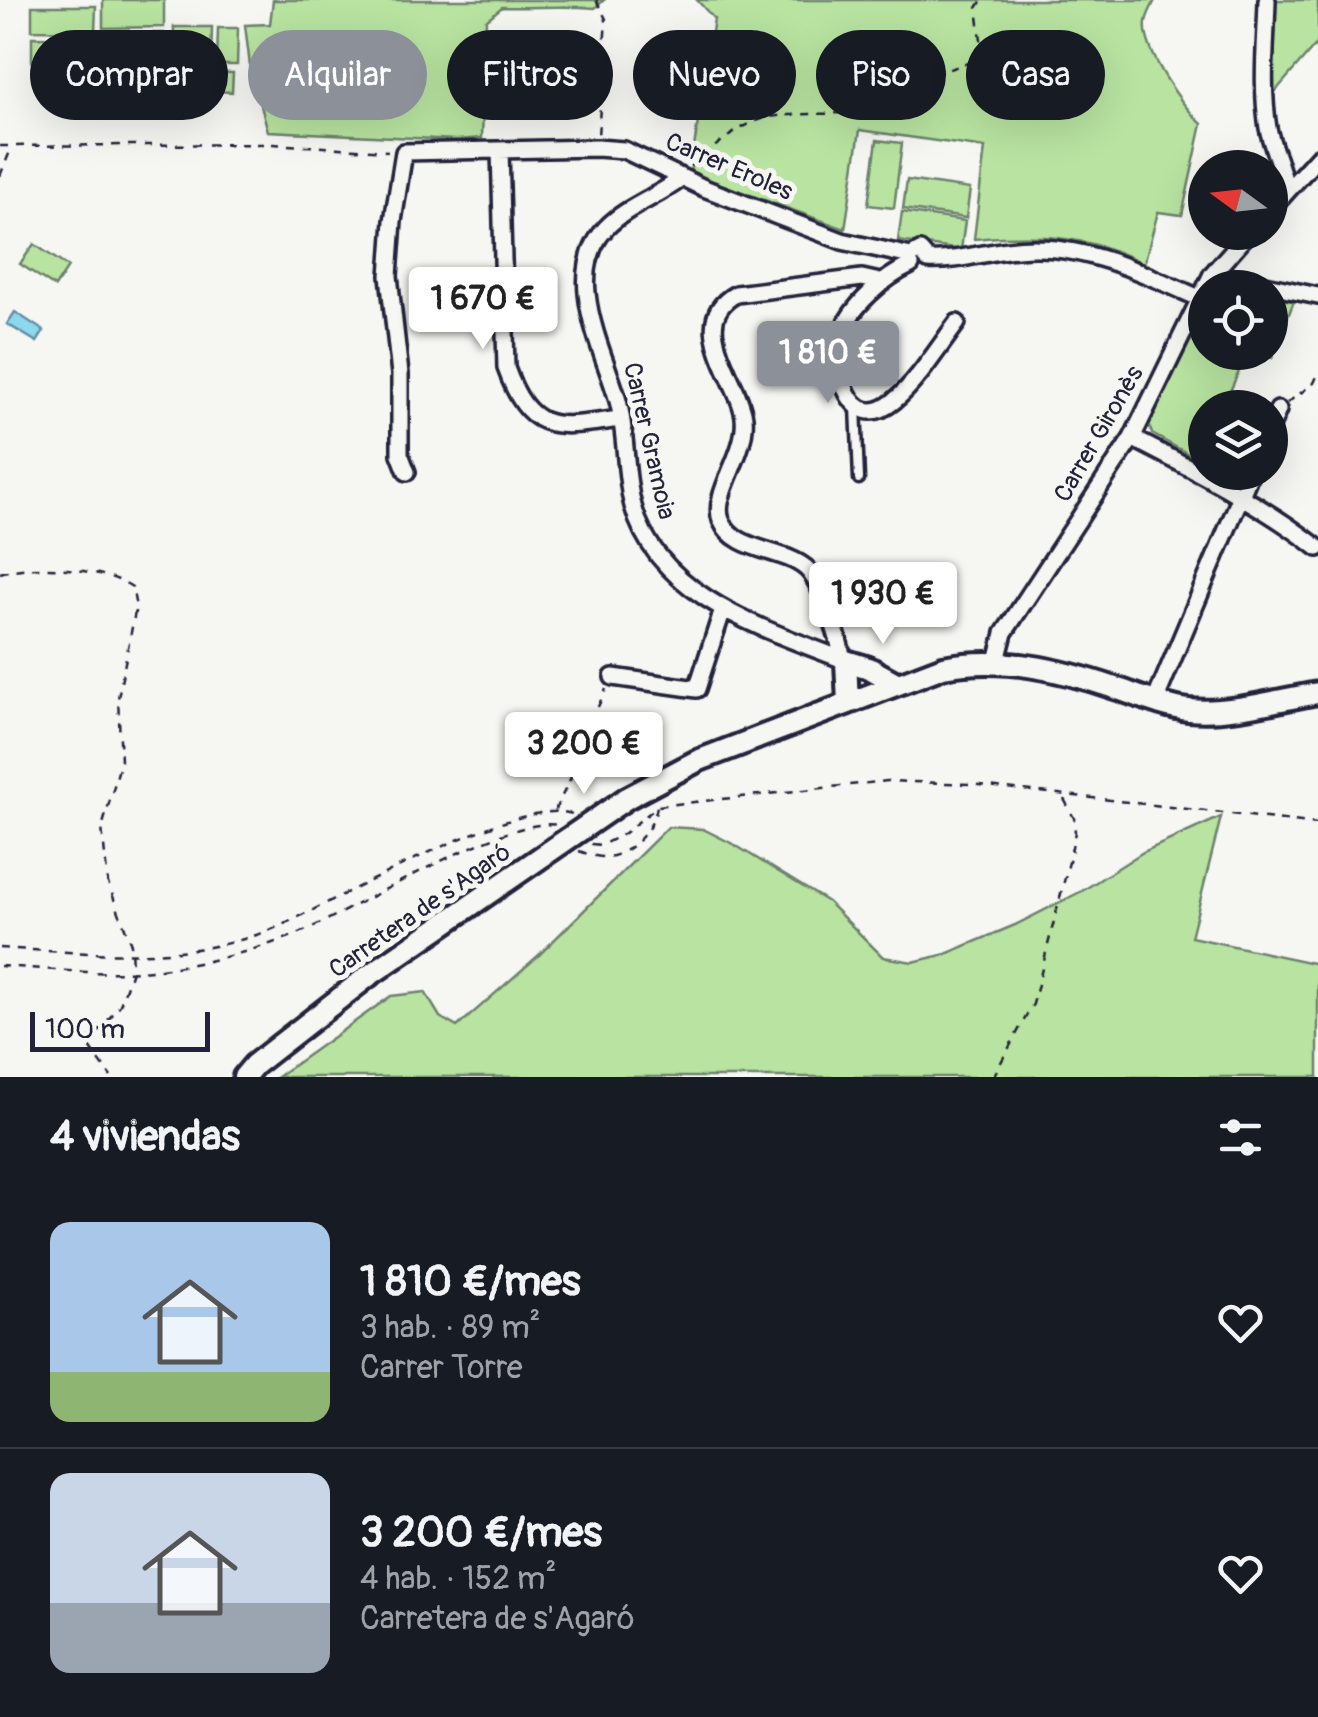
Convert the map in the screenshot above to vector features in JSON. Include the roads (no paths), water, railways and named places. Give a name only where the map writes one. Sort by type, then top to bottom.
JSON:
[{"type":"street","points":[[1267,0],[1265,98],[1269,132],[1276,150]]},
{"type":"street","points":[[500,150],[506,368],[516,396],[534,417],[561,426],[621,419]]},
{"type":"street","name":"Carrer Eroles","points":[[406,472],[400,454],[400,374],[389,276],[392,221],[404,152],[624,150],[842,242],[911,260],[922,252],[928,260],[948,262],[1032,247],[1067,250],[1106,260],[1188,294]]},
{"type":"street","points":[[1288,186],[1318,157]]},
{"type":"street","name":"Carrer Gramoia","points":[[679,176],[664,192],[630,208],[604,230],[591,258],[587,296],[592,326],[619,404],[633,504],[642,530],[659,557],[685,582],[723,609],[854,683]]},
{"type":"street","name":"Carrer Gironès","points":[[1215,270],[1233,250]]},
{"type":"street","points":[[911,260],[880,282],[842,332],[842,386],[856,406],[873,411],[893,403],[958,323]]},
{"type":"street","points":[[880,282],[862,278],[736,294],[722,302],[715,315],[714,332],[744,413],[745,434],[718,509],[730,533],[809,570],[854,683],[869,668],[898,684]]},
{"type":"street","points":[[1288,290],[1318,296]]},
{"type":"street","name":"Carrer Gironès","points":[[997,662],[1004,633],[1132,438],[1188,321]]},
{"type":"street","points":[[1132,438],[1241,494],[1318,548]]},
{"type":"street","points":[[1155,701],[1243,490]]},
{"type":"street","points":[[612,677],[697,689],[723,609]]},
{"type":"street","name":"Carretera de s'Agaró","points":[[244,1077],[254,1065],[367,977],[560,836],[628,798],[656,795],[698,761],[854,683],[898,684],[942,667],[997,662],[1084,678],[1189,710],[1318,693]]},
{"type":"lane","points":[[856,406],[858,479]]},
{"type":"water","points":[[15,312],[44,331],[37,342],[7,324]]}]
